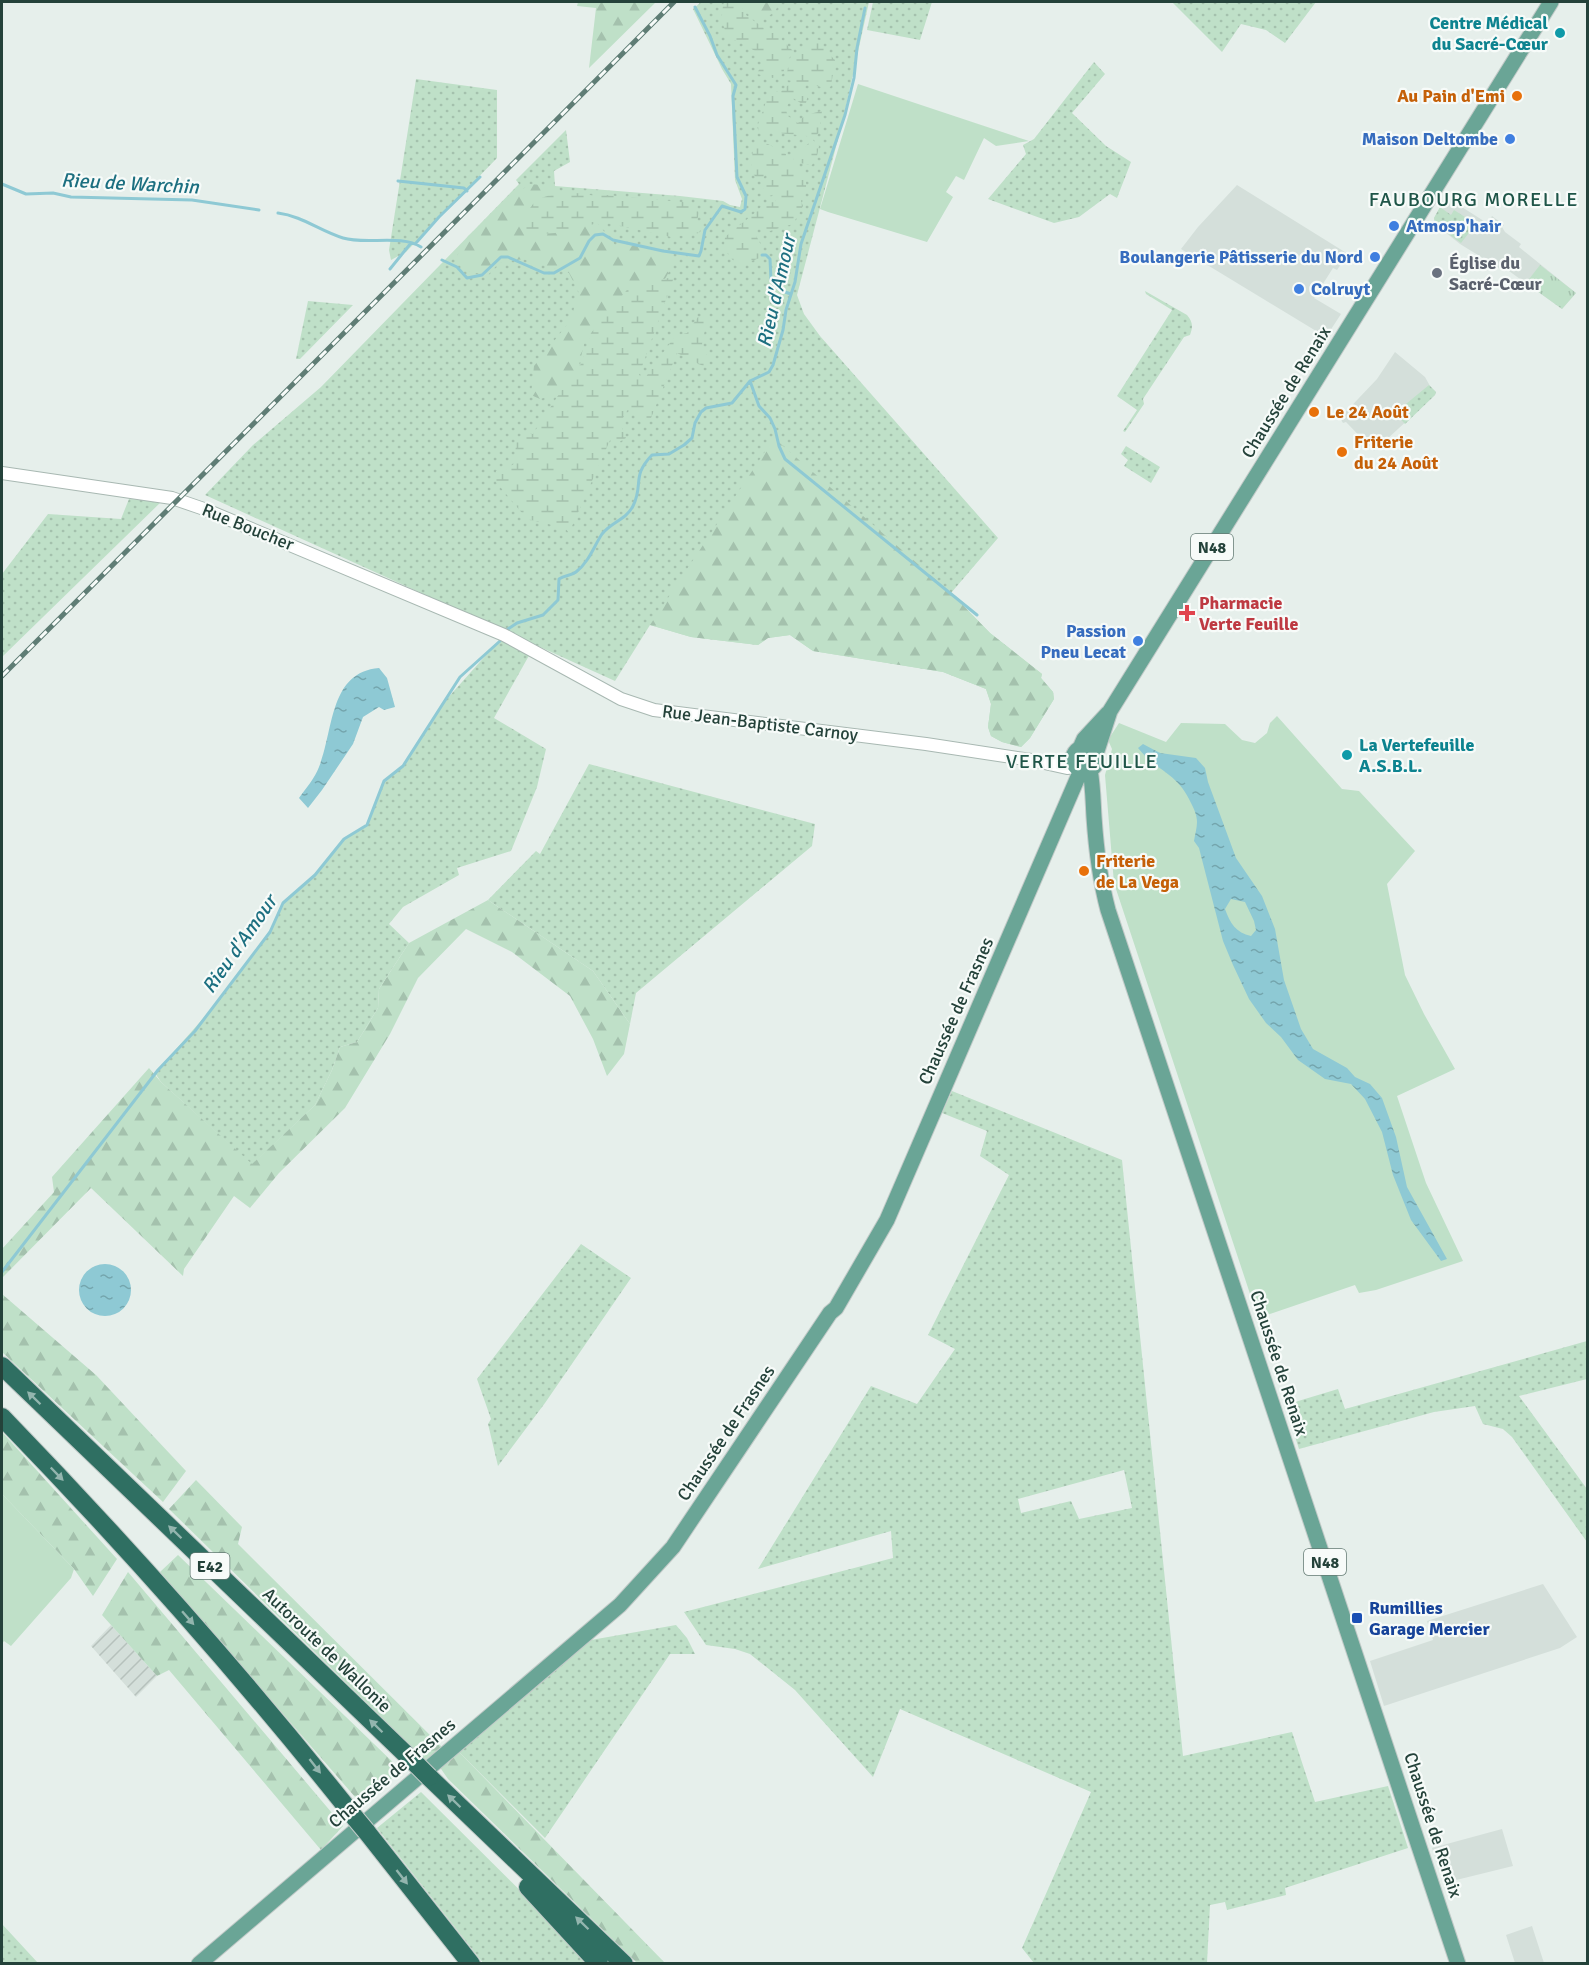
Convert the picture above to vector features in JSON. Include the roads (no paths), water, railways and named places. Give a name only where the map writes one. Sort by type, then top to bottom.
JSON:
[{"type":"highway","name":"Autoroute de Wallonie","points":[[2,1366],[624,1964]]},
{"type":"highway","points":[[2,1417],[165,1592],[244,1682],[471,1964]]},
{"type":"highway","points":[[479,1825],[507,1866],[599,1964]]},
{"type":"main road","name":"Chaussée de Renaix","points":[[1458,1964],[1108,910],[1094,816],[1094,787],[1080,762],[1084,739],[1110,711],[1551,2]]},
{"type":"main road","name":"Chaussée de Renaix","points":[[1080,762],[1096,763],[1096,754],[1110,711]]},
{"type":"main road","name":"Chaussée de Frasnes","points":[[199,1964],[620,1605],[667,1555],[830,1313],[836,1308],[887,1220],[1059,825],[1080,762]]},
{"type":"main road","points":[[1059,825],[1074,809],[1083,809],[1094,816]]},
{"type":"street","name":"Rue Boucher","points":[[2,473],[177,500],[207,510],[482,625]]},
{"type":"street","name":"Rue Jean-Baptiste Carnoy","points":[[482,625],[524,645],[621,699],[654,710],[926,744],[1056,764],[1080,762]]},
{"type":"water","points":[[379,668],[387,678],[395,707],[384,710],[379,707],[363,717],[353,744],[308,808],[299,798],[319,767],[331,720],[342,691],[351,680],[363,672]]},
{"type":"water","points":[[1143,744],[1160,753],[1196,758],[1205,768],[1236,858],[1262,896],[1275,929],[1284,980],[1301,1029],[1313,1049],[1347,1068],[1355,1077],[1370,1084],[1382,1098],[1396,1137],[1407,1187],[1447,1259],[1441,1261],[1411,1220],[1393,1175],[1382,1132],[1365,1099],[1351,1084],[1325,1079],[1298,1060],[1249,999],[1223,941],[1199,848],[1194,841],[1197,822],[1194,810],[1185,793],[1173,778],[1138,748]],"holes":[[[1231,899],[1245,902],[1256,930],[1251,936],[1234,927],[1225,909]]]},
{"type":"water","points":[[100,1264],[110,1264],[124,1271],[131,1290],[124,1309],[110,1316],[100,1316],[90,1312],[83,1305],[79,1295],[79,1285],[83,1275],[90,1268]]},
{"type":"waterway","name":"Rieu de Warchin","points":[[442,260],[457,267],[467,278],[482,275],[501,257],[508,257],[544,273],[554,273],[580,258],[589,241],[595,235],[603,234],[613,240],[699,256],[705,230],[722,206],[741,212],[745,209],[746,196],[737,177],[733,96],[736,85],[717,55],[695,7]]},
{"type":"waterway","name":"Rieu d'Amour","points":[[508,629],[517,623],[543,615],[558,600],[559,579],[581,568],[602,534],[630,511],[638,492],[642,469],[652,455],[669,454],[684,445],[692,438],[695,423],[701,412],[706,408],[732,403],[750,381],[769,372],[783,330],[786,310],[795,282],[801,244],[845,115],[854,78],[865,8]]},
{"type":"waterway","points":[[416,243],[480,177]]},
{"type":"waterway","points":[[398,181],[464,188],[467,191]]},
{"type":"waterway","name":"Rieu de Warchin","points":[[2,184],[26,194],[53,193],[71,197],[192,200],[259,210]]},
{"type":"waterway","name":"Rieu de Warchin","points":[[278,213],[295,217],[343,238],[362,241],[404,241],[421,247]]},
{"type":"waterway","points":[[390,269],[411,243]]},
{"type":"waterway","points":[[762,255],[770,259],[771,280],[778,284],[782,291],[791,294]]},
{"type":"waterway","points":[[750,381],[759,406],[770,418],[775,429],[785,459],[977,615]]},
{"type":"waterway","name":"Rieu d'Amour","points":[[2,1272],[158,1070],[195,1031],[270,932],[283,903],[315,875],[344,839],[367,825],[384,781],[403,766],[460,677],[500,641]]},
{"type":"railway","points":[[2,676],[674,2]]},
{"type":"place","name":"Centre Médical du Sacré-Cœur","points":[[1560,33]]},
{"type":"place","name":"Au Pain d'Emi","points":[[1517,96]]},
{"type":"place","name":"Maison Deltombe","points":[[1510,139]]},
{"type":"place","name":"Atmosp'hair","points":[[1394,226]]},
{"type":"place","name":"Boulangerie Pâtisserie du Nord","points":[[1375,257]]},
{"type":"place","name":"Église du Sacré-Cœur","points":[[1437,273]]},
{"type":"place","name":"Colruyt","points":[[1299,289]]},
{"type":"place","name":"Le 24 Août","points":[[1314,412]]},
{"type":"place","name":"Friterie du 24 Août","points":[[1342,452]]},
{"type":"place","name":"Pharmacie Verte Feuille","points":[[1187,613]]},
{"type":"place","name":"Passion Pneu Lecat","points":[[1138,641]]},
{"type":"place","name":"La Vertefeuille A.S.B.L.","points":[[1347,755]]},
{"type":"place","name":"Friterie de La Vega","points":[[1084,871]]},
{"type":"place","name":"Rumillies Garage Mercier","points":[[1357,1618]]},
{"type":"district","name":"FAUBOURG MORELLE","points":[[1474,199]]},
{"type":"district","name":"VERTE FEUILLE","points":[[1082,761]]}]
